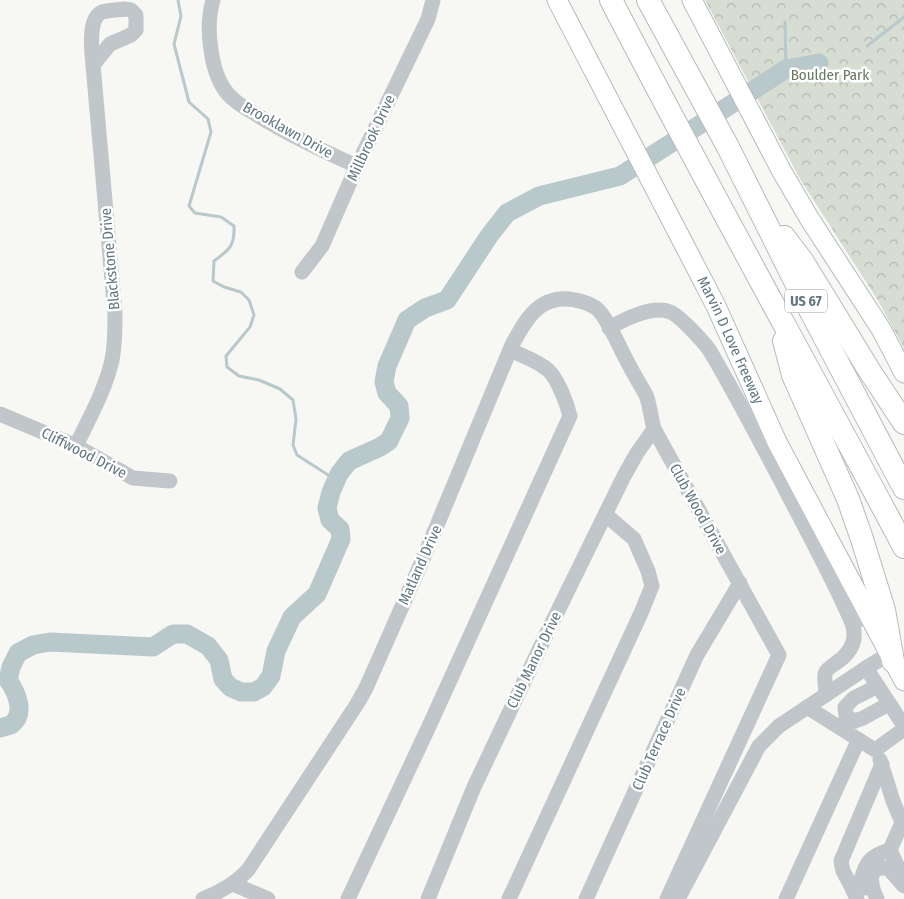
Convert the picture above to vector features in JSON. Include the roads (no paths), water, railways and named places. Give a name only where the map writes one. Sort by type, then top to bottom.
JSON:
[{"type":"highway","name":"US 67","points":[[611,0],[697,165],[904,546]]},
{"type":"highway","name":"US 67","points":[[648,0],[728,147],[800,291],[904,488]]},
{"type":"highway","points":[[759,207],[803,262],[904,423]]},
{"type":"highway","points":[[774,306],[793,375],[848,499],[884,610],[879,663]]},
{"type":"main road","name":"Marvin D Love Freeway","points":[[556,0],[716,306],[777,442],[861,619],[879,663],[904,682]]},
{"type":"main road","points":[[692,0],[781,170],[881,328],[904,373]]},
{"type":"street","name":"Brooklawn Drive","points":[[213,0],[210,8],[209,31],[211,53],[225,91],[232,99],[275,126],[357,166]]},
{"type":"street","name":"Millbrook Drive","points":[[302,272],[322,246],[357,166],[428,19],[433,0]]},
{"type":"street","name":"Blackstone Drive","points":[[76,446],[100,397],[112,361],[115,330],[93,65]]},
{"type":"street","name":"Matland Drive","points":[[203,899],[233,884],[248,870],[366,688],[423,559],[510,350],[528,316],[546,302],[557,299],[581,301],[597,308],[626,360]]},
{"type":"street","points":[[609,328],[634,315],[666,310],[672,312],[696,334],[709,350],[805,527],[861,619],[855,631],[855,640],[851,648],[825,674],[826,695]]},
{"type":"street","points":[[348,899],[570,416],[566,401],[549,371],[534,361],[510,350]]},
{"type":"street","name":"Club Wood Drive","points":[[626,360],[646,397],[654,429],[779,655],[667,899]]},
{"type":"street","name":"Cliffwood Drive","points":[[0,414],[76,446],[133,478],[170,481]]},
{"type":"street","name":"Club Manor Drive","points":[[428,899],[474,787],[547,633],[637,453],[654,429]]},
{"type":"street","points":[[509,899],[600,705],[652,586],[648,571],[634,539],[606,515]]},
{"type":"street","name":"Club Terrace Drive","points":[[586,899],[697,655],[740,583]]},
{"type":"street","points":[[871,899],[856,888],[843,871],[841,861],[878,757],[904,728],[878,686],[879,663]]},
{"type":"street","points":[[678,899],[759,746],[778,726],[879,663]]},
{"type":"street","points":[[878,686],[849,702],[845,707],[846,716],[855,721],[890,704]]},
{"type":"street","points":[[807,708],[858,740],[878,757],[893,801],[903,820],[890,850],[904,879]]},
{"type":"street","points":[[786,899],[858,740]]},
{"type":"street","points":[[856,888],[868,861],[882,852],[890,850]]},
{"type":"street","points":[[877,899],[870,884],[870,879],[881,868],[888,868],[904,886]]},
{"type":"street","points":[[233,884],[268,899]]},
{"type":"waterway","points":[[178,0],[181,16],[174,44],[189,102],[208,119],[211,132],[189,206],[195,213],[221,217],[234,226],[230,247],[214,261],[213,281],[224,287],[241,292],[249,300],[254,315],[250,327],[226,356],[227,367],[239,376],[259,380],[280,389],[293,400],[296,419],[293,445],[297,455],[336,480]]},
{"type":"waterway","points":[[867,46],[904,17]]},
{"type":"waterway","points":[[785,22],[786,69]]},
{"type":"waterway","points":[[0,728],[12,724],[18,714],[18,702],[8,680],[11,667],[18,653],[33,645],[50,642],[153,647],[173,634],[187,634],[208,646],[219,660],[223,679],[230,687],[241,692],[254,692],[263,687],[271,676],[276,651],[292,617],[317,594],[341,539],[340,529],[330,520],[327,508],[331,492],[339,474],[349,461],[389,441],[400,418],[399,406],[387,393],[384,382],[387,366],[407,320],[425,308],[447,300],[489,236],[507,213],[539,196],[620,176],[786,69],[819,63]]},
{"type":"park label","name":"Boulder Park","points":[[830,75]]}]
